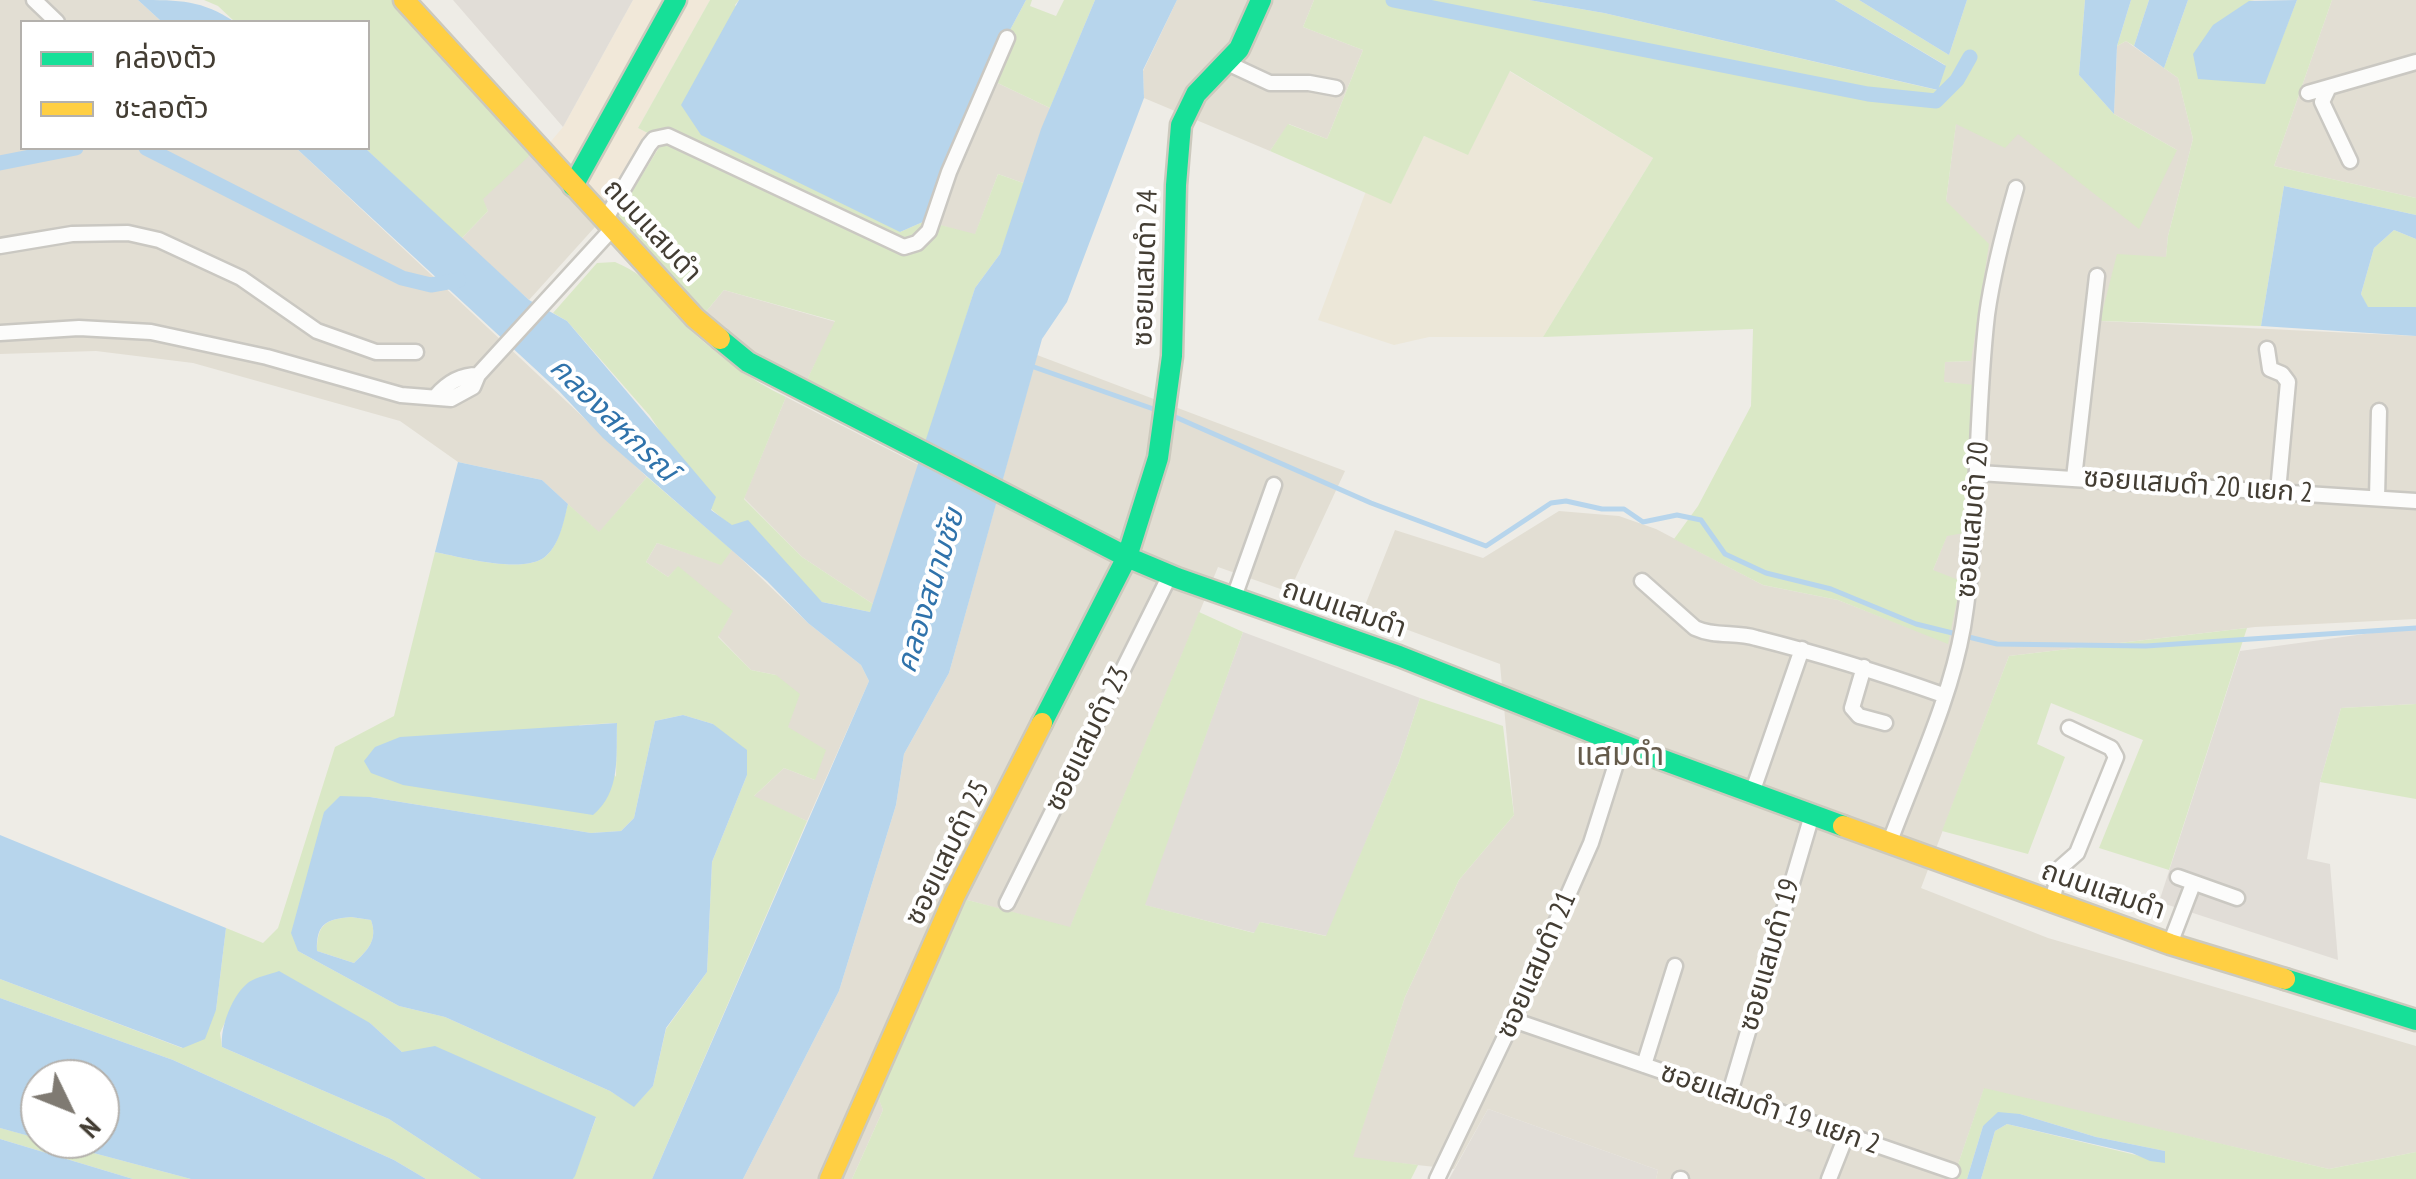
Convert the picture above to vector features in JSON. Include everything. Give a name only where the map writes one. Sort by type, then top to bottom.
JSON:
[{"type":"street","points":[[34,0],[55,20]]},
{"type":"street","name":"ถนนแสมดำ","points":[[404,0],[696,318],[748,362],[1127,557],[1234,600],[1569,720],[1622,744],[1889,844],[2170,944],[2416,1020]]},
{"type":"street","points":[[572,186],[676,0]]},
{"type":"street","name":"ซอยแสมดำ 24","points":[[1127,557],[1157,472],[1170,379],[1181,125],[1196,94],[1238,49],[1261,0]]},
{"type":"street","points":[[0,333],[79,328],[151,332],[267,357],[402,394],[436,396],[444,386],[467,375],[478,375],[547,299],[609,224],[654,139],[668,136],[904,247],[918,244],[929,232],[949,172],[1007,38]]},
{"type":"street","points":[[1226,62],[1270,83],[1336,88]]},
{"type":"street","points":[[2308,93],[2416,62]]},
{"type":"street","points":[[2328,87],[2322,102],[2350,160]]},
{"type":"street","name":"ซอยแสมดำ 20","points":[[1889,844],[1960,638],[1972,568],[1988,315],[1995,263],[2016,188]]},
{"type":"street","points":[[0,246],[72,234],[128,233],[159,240],[240,278],[317,330],[376,352],[416,352]]},
{"type":"street","points":[[2074,478],[2097,276]]},
{"type":"street","points":[[2268,348],[2270,369],[2288,382],[2278,491]]},
{"type":"street","points":[[2377,498],[2379,412]]},
{"type":"street","name":"ซอยแสมดำ 20 แยก 2","points":[[1979,472],[2416,501]]},
{"type":"street","points":[[1234,600],[1274,485]]},
{"type":"street","name":"ซอยแสมดำ 25","points":[[830,1179],[955,895],[1127,557]]},
{"type":"street","name":"ซอยแสมดำ 23","points":[[1006,904],[1170,574]]},
{"type":"street","points":[[1642,581],[1705,633],[1745,635],[1802,649],[1943,695]]},
{"type":"street","points":[[1752,793],[1802,649]]},
{"type":"street","points":[[1864,667],[1852,708],[1859,716],[1885,723]]},
{"type":"street","points":[[2052,902],[2060,868],[2078,853],[2116,757],[2111,748],[2068,728]]},
{"type":"street","name":"ซอยแสมดำ 21","points":[[1437,1179],[1591,843],[1622,744]]},
{"type":"street","name":"ซอยแสมดำ 19","points":[[1729,1096],[1812,815]]},
{"type":"street","points":[[2178,878],[2237,898]]},
{"type":"street","points":[[2170,944],[2193,884]]},
{"type":"street","points":[[1644,1065],[1674,966]]},
{"type":"street","name":"ซอยแสมดำ 19 แยก 2","points":[[1512,1020],[1952,1171]]},
{"type":"street","points":[[1829,1179],[1846,1136]]},
{"type":"shaded area","points":[[0,0],[138,0],[160,20],[20,20],[20,150],[298,150],[647,477],[599,533],[542,480],[458,462],[400,421],[193,363],[96,351],[0,354]]},
{"type":"shaded area","points":[[453,0],[633,0],[563,127]]},
{"type":"shaded area","points":[[633,0],[710,0],[638,128],[663,141],[615,219],[547,146],[563,127]]},
{"type":"shaded area","points":[[1177,0],[1314,0],[1303,27],[1363,50],[1327,139],[1289,124],[1270,151],[1144,98],[1143,71]]},
{"type":"shaded area","points":[[2332,0],[2416,0],[2416,198],[2274,166]]},
{"type":"shaded area","points":[[2126,41],[2178,78],[2193,139],[2166,258],[2100,321],[2416,336],[2416,619],[2255,627],[2009,656],[1921,888],[2048,938],[2416,1046],[2416,1152],[2329,1169],[1984,1089],[1953,1179],[1656,1179],[1658,1170],[1488,1109],[1454,1169],[1352,1158],[1405,997],[1459,880],[1514,815],[1500,664],[1362,613],[1395,530],[1483,558],[1559,511],[1619,516],[1656,529],[1763,585],[1838,600],[1948,643],[1933,570],[1947,535],[1975,386],[1943,382],[1945,362],[1971,361],[1946,201],[1956,123],[2005,147],[2017,133],[2177,150],[2114,114],[2117,46]]},
{"type":"shaded area","points":[[1509,71],[1653,158],[1543,337],[1429,337],[1394,345],[1318,320],[1366,191],[1391,203],[1424,136],[1468,154]]},
{"type":"shaded area","points":[[985,77],[1050,108],[1026,184],[998,174],[975,235],[925,221]]},
{"type":"shaded area","points":[[531,152],[595,227],[529,300],[461,239],[488,211],[482,199]]},
{"type":"shaded area","points":[[724,290],[836,322],[806,382],[767,362],[704,314]]},
{"type":"shaded area","points":[[1037,355],[1345,471],[1289,592],[1218,567],[1070,928],[960,898],[878,1096],[883,1110],[852,1179],[743,1179],[839,991],[896,805],[904,754],[949,673]]},
{"type":"shaded area","points":[[786,397],[919,465],[873,604],[802,557],[744,498]]},
{"type":"shaded area","points":[[657,543],[720,564],[732,550],[808,623],[861,665],[869,681],[807,821],[753,797],[784,768],[815,780],[788,727],[776,675],[751,670],[718,636],[732,612],[678,567],[668,577],[646,562]]},
{"type":"shaded area","points":[[2416,627],[2416,704],[2341,708],[2320,782],[2307,859],[2330,864],[2338,960],[2159,902],[2240,651]]},
{"type":"shaded area","points":[[1243,632],[1420,698],[1399,762],[1327,936],[1260,922],[1255,933],[1144,905]]},
{"type":"shaded area","points":[[1488,1109],[1658,1170],[1656,1179],[1449,1179]]},
{"type":"green space","points":[[204,0],[392,0],[531,152],[483,199],[488,211],[461,239],[367,150],[370,20],[233,20],[218,6]]},
{"type":"green space","points":[[710,0],[739,0],[735,5],[900,232],[925,221],[975,234],[998,174],[1026,184],[1000,254],[975,288],[927,442],[806,382],[835,321],[724,290],[704,314],[615,219],[663,141],[638,128]]},
{"type":"green space","points":[[1026,0],[1032,0],[1030,6],[1056,16],[1064,0],[1095,0],[1050,108],[985,77]]},
{"type":"green space","points":[[1314,0],[1529,0],[1604,13],[1937,90],[1945,65],[1835,0],[1859,0],[1949,55],[1967,0],[2085,0],[2079,75],[2114,114],[2177,150],[2139,229],[2018,134],[2005,148],[1956,124],[1946,201],[1989,244],[1971,361],[1945,362],[1944,382],[1975,385],[1964,533],[1947,536],[1933,570],[1961,581],[1948,644],[1838,600],[1763,585],[1674,539],[1698,506],[1751,406],[1753,329],[1543,337],[1653,158],[1510,71],[1468,155],[1424,136],[1391,204],[1270,151],[1288,124],[1327,139],[1363,50],[1303,27]]},
{"type":"green space","points":[[2131,0],[2149,0],[2134,46],[2126,41],[2117,46]]},
{"type":"green space","points":[[2188,0],[2255,0],[2249,1],[2264,84],[2297,0],[2332,0],[2274,166],[2416,198],[2416,215],[2284,186],[2261,326],[2100,321],[2117,254],[2166,257],[2193,139],[2178,78],[2164,68]]},
{"type":"green space","points":[[2394,230],[2416,239],[2416,307],[2367,307],[2361,294],[2374,248]]},
{"type":"green space","points":[[615,262],[649,284],[679,319],[723,358],[786,397],[744,499],[802,557],[873,604],[870,612],[822,602],[711,509],[650,416],[567,321],[553,313],[597,263]]},
{"type":"green space","points":[[647,477],[732,550],[721,565],[657,543],[646,562],[668,577],[678,566],[733,611],[718,637],[751,670],[776,675],[800,694],[788,727],[826,750],[815,780],[784,768],[754,796],[807,821],[652,1179],[573,1179],[596,1118],[402,1052],[370,1023],[232,1007],[220,1033],[222,1047],[389,1119],[481,1179],[426,1179],[394,1160],[173,1060],[0,998],[0,979],[182,1048],[216,1010],[226,928],[263,943],[278,928],[335,747],[394,716],[435,552],[492,563],[536,561],[555,545],[568,504],[599,532]],"holes":[[[683,715],[713,724],[747,775],[712,862],[707,972],[666,1029],[653,1086],[634,1106],[610,1091],[445,1017],[399,1006],[298,951],[370,797],[591,833],[621,831],[634,818],[655,721]],[[617,724],[616,777],[579,725]]]},
{"type":"green space","points":[[1199,612],[1243,632],[1145,905],[1254,933],[1260,922],[1326,936],[1399,762],[1420,698],[1503,726],[1514,815],[1459,880],[1405,997],[1353,1157],[1418,1165],[1411,1179],[852,1179],[883,1110],[878,1097],[960,898],[1070,927]]},
{"type":"green space","points":[[2247,628],[2169,870],[2099,848],[2143,740],[2051,703],[2037,744],[2065,757],[2028,854],[1942,831],[2009,656]]},
{"type":"green space","points":[[2416,704],[2416,799],[2320,782],[2341,708]]},
{"type":"green space","points":[[351,917],[371,920],[373,927],[370,944],[354,963],[317,951],[324,925]]},
{"type":"green space","points":[[1984,1088],[2329,1169],[2416,1152],[2416,1179],[1981,1179],[1995,1131],[2007,1124],[2165,1162],[2165,1151],[2096,1137],[2020,1114],[1983,1126],[1967,1179],[1953,1179]]},
{"type":"green space","points":[[0,1128],[20,1133],[20,1145],[0,1139]]},
{"type":"green space","points":[[66,1159],[116,1159],[191,1179],[133,1179]]},
{"type":"water","points":[[138,0],[190,3],[231,20],[160,20]]},
{"type":"water","points":[[739,0],[1026,0],[985,77],[925,221],[900,232],[701,135],[681,105]]},
{"type":"water","points":[[1095,0],[1177,0],[1143,70],[1144,98],[1067,302],[1042,339],[949,673],[904,754],[896,805],[839,991],[743,1179],[652,1179],[869,681],[861,665],[808,623],[767,581],[603,438],[559,391],[298,150],[367,150],[529,300],[567,321],[716,497],[711,510],[732,525],[748,520],[822,602],[870,612],[975,288],[1000,254],[1041,129]]},
{"type":"water","points":[[1529,0],[1835,0],[1946,66],[1938,90],[1604,13]]},
{"type":"water","points":[[1859,0],[1967,0],[1949,55]]},
{"type":"water","points":[[2085,0],[2131,0],[2117,46],[2114,114],[2079,75]]},
{"type":"water","points":[[2149,0],[2188,0],[2164,68],[2134,46]]},
{"type":"water","points":[[2297,0],[2265,84],[2198,79],[2193,54],[2213,25],[2249,1]]},
{"type":"water","points":[[2284,186],[2416,215],[2416,239],[2394,230],[2374,248],[2361,294],[2368,307],[2416,307],[2416,336],[2261,326]]},
{"type":"water","points":[[458,462],[542,480],[568,504],[558,538],[546,556],[509,564],[435,552]]},
{"type":"water","points":[[683,715],[713,724],[747,750],[747,775],[712,862],[707,972],[666,1028],[653,1086],[634,1107],[610,1091],[445,1017],[399,1006],[298,951],[291,933],[324,812],[340,796],[370,797],[591,833],[621,831],[634,818],[655,721]],"holes":[[[351,917],[371,920],[370,944],[354,963],[317,951],[320,929],[329,922]]]},
{"type":"water","points":[[617,723],[613,784],[593,815],[403,785],[371,773],[364,761],[375,747],[400,737]]},
{"type":"water","points":[[0,835],[226,928],[216,1010],[205,1039],[183,1048],[0,979]]},
{"type":"water","points":[[279,971],[370,1023],[402,1052],[435,1046],[596,1117],[573,1179],[481,1179],[389,1119],[222,1047],[225,1021],[237,995],[249,982]]},
{"type":"water","points":[[0,998],[173,1060],[394,1160],[426,1179],[191,1179],[116,1159],[120,1159],[120,1059],[20,1059],[20,1134],[0,1128]]},
{"type":"water","points":[[1998,1112],[2020,1114],[2096,1137],[2165,1151],[2165,1163],[2007,1124],[1995,1131],[1981,1179],[1967,1179],[1983,1126]]},
{"type":"water","points":[[0,1139],[20,1145],[20,1159],[66,1159],[133,1179],[0,1179]]},
{"type":"waterway","points":[[1393,0],[1868,94],[1936,101],[1957,80],[1970,57]]},
{"type":"waterway","points":[[0,163],[66,150]]},
{"type":"waterway","points":[[150,150],[402,278],[431,285],[459,280]]},
{"type":"waterway","points":[[1031,366],[1162,412]]},
{"type":"waterway","points":[[1173,416],[1371,503],[1486,546],[1551,503],[1566,501],[1602,509],[1624,509],[1643,522],[1677,515],[1701,520],[1725,554],[1766,573],[1831,589],[1916,624],[1997,644],[2146,646],[2416,628]]},
{"type":"traffic: fast","points":[[573,186],[676,0]]},
{"type":"traffic: fast","points":[[1042,723],[1127,557],[1158,458],[1172,356],[1181,125],[1196,94],[1239,49],[1261,0]]},
{"type":"traffic: fast","points":[[720,339],[748,362],[1127,557],[1843,826]]},
{"type":"traffic: fast","points":[[2285,979],[2416,1020]]},
{"type":"traffic: slow","points":[[404,0],[695,318],[720,339]]},
{"type":"traffic: slow","points":[[830,1179],[955,895],[1042,723]]},
{"type":"traffic: slow","points":[[1843,826],[2170,944],[2285,979]]},
{"type":"district","name":"แสมดำ","points":[[1620,756]]},
{"type":"water label","name":"คลองสหกรณ์","points":[[613,420]]},
{"type":"water label","name":"คลองสนามชัย","points":[[931,591]]}]
